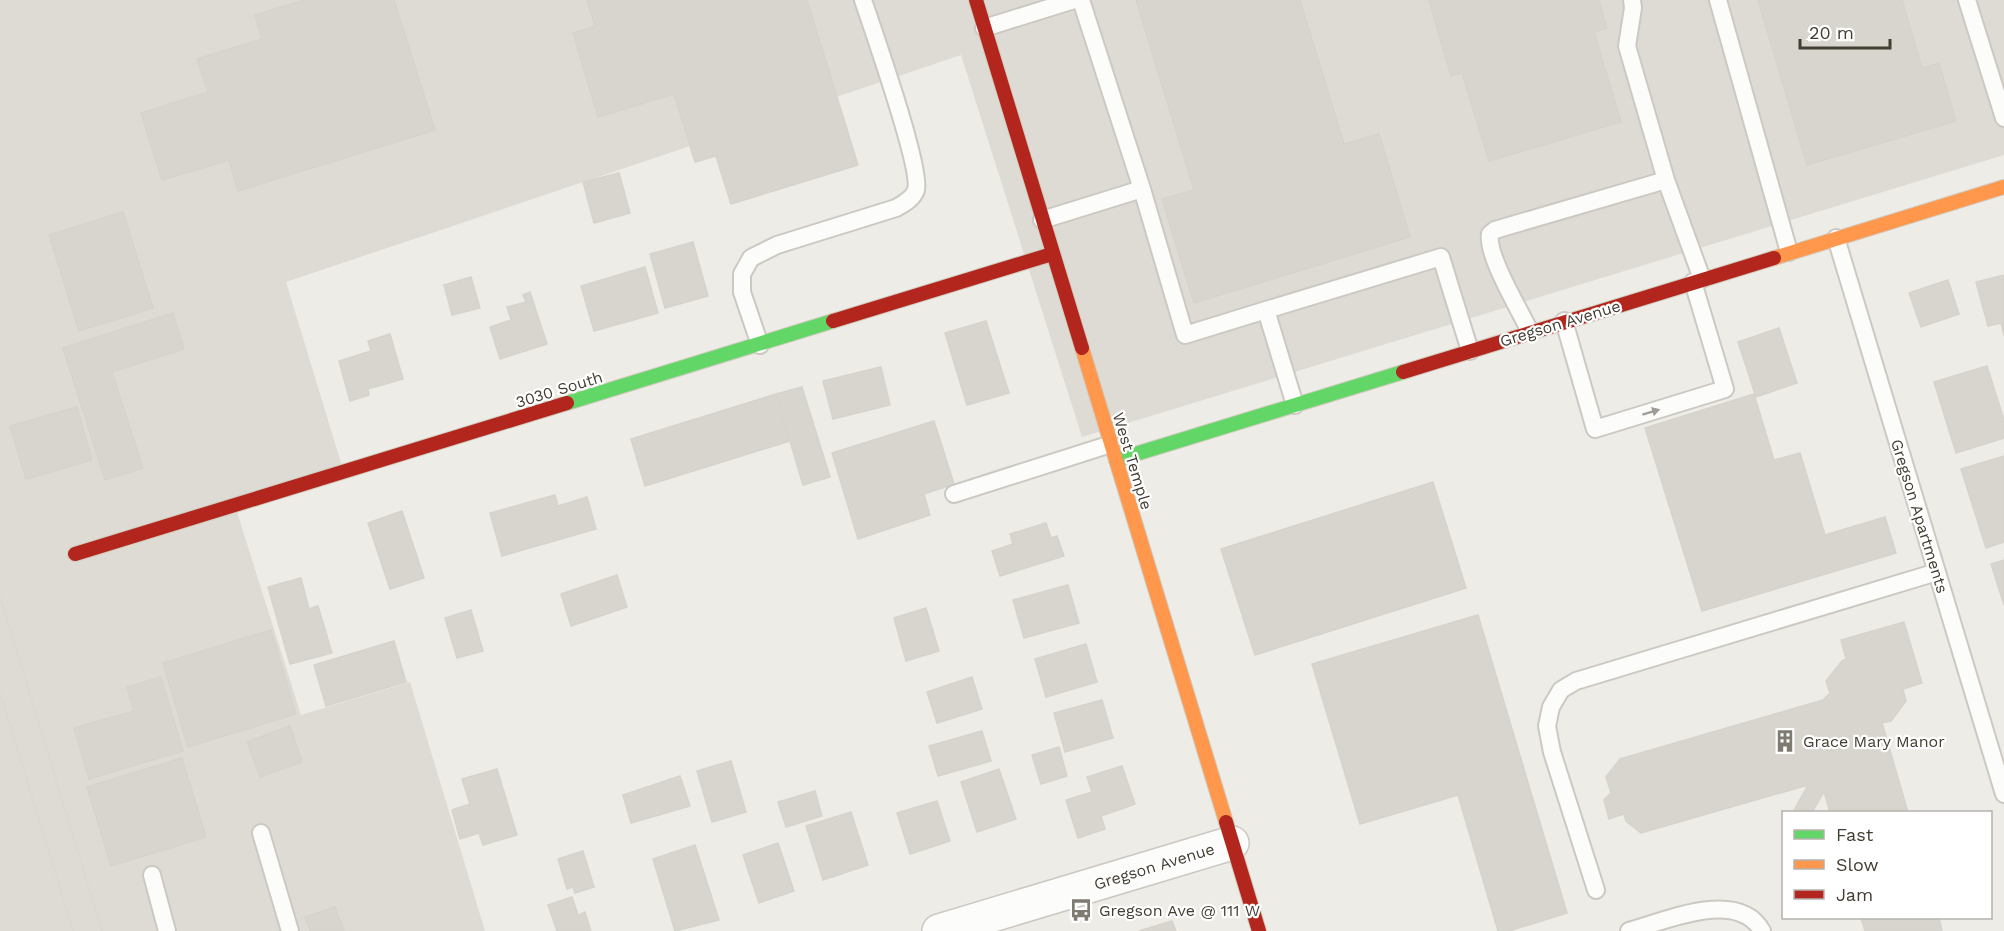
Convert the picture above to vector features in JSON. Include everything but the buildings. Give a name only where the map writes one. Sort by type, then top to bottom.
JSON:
[{"type":"street","name":"West Temple","points":[[976,0],[1259,931]]},
{"type":"street","name":"Gregson Avenue","points":[[1114,452],[1295,405],[2004,187]]},
{"type":"street","name":"3030 South","points":[[75,554],[1052,254]]},
{"type":"street","name":"Gregson Avenue","points":[[939,931],[1232,843]]},
{"type":"lane","points":[[760,345],[742,292],[742,274],[751,258],[777,245],[896,208],[909,200],[916,190],[913,161],[863,0]]},
{"type":"lane","points":[[984,28],[1074,0]]},
{"type":"lane","points":[[1082,0],[1142,189],[1185,335],[1441,258],[1470,351]]},
{"type":"lane","points":[[1564,321],[1595,429],[1725,389],[1697,281],[1627,46],[1634,8],[1632,0]]},
{"type":"lane","points":[[1718,0],[1789,252]]},
{"type":"lane","points":[[1967,0],[2004,118]]},
{"type":"lane","points":[[1530,333],[1514,296],[1497,269],[1489,241],[1491,234],[1666,180]]},
{"type":"lane","points":[[1042,220],[1142,189]]},
{"type":"lane","name":"Gregson Apartments","points":[[1836,238],[2004,794]]},
{"type":"lane","points":[[1266,310],[1295,405]]},
{"type":"lane","points":[[954,495],[1114,452]]},
{"type":"lane","points":[[1596,890],[1552,752],[1547,726],[1551,707],[1561,690],[1576,681],[1937,572]]},
{"type":"lane","points":[[261,833],[290,931]]},
{"type":"lane","points":[[152,875],[167,931]]},
{"type":"lane","points":[[1629,931],[1721,909],[1745,915],[1762,931]]},
{"type":"shaded area","points":[[0,0],[2004,0],[2004,155],[1082,437],[961,55],[286,282],[345,476],[237,512],[301,715],[410,682],[485,931],[0,931]]},
{"type":"tram line","points":[[0,596],[102,931]]},
{"type":"tram line","points":[[0,692],[73,931]]},
{"type":"traffic: fast","points":[[567,403],[833,321]]},
{"type":"traffic: fast","points":[[1116,460],[1403,372]]},
{"type":"traffic: slow","points":[[1774,258],[2004,187]]},
{"type":"traffic: slow","points":[[1082,348],[1226,822]]},
{"type":"traffic: jam","points":[[976,0],[1082,348]]},
{"type":"traffic: jam","points":[[833,321],[1052,254]]},
{"type":"traffic: jam","points":[[1403,372],[1774,258]]},
{"type":"traffic: jam","points":[[75,554],[567,403]]},
{"type":"traffic: jam","points":[[1226,822],[1259,931]]},
{"type":"place","name":"Grace Mary Manor","points":[[1785,741]]},
{"type":"place","name":"Gregson Ave @ 111 W","points":[[1081,910]]}]
